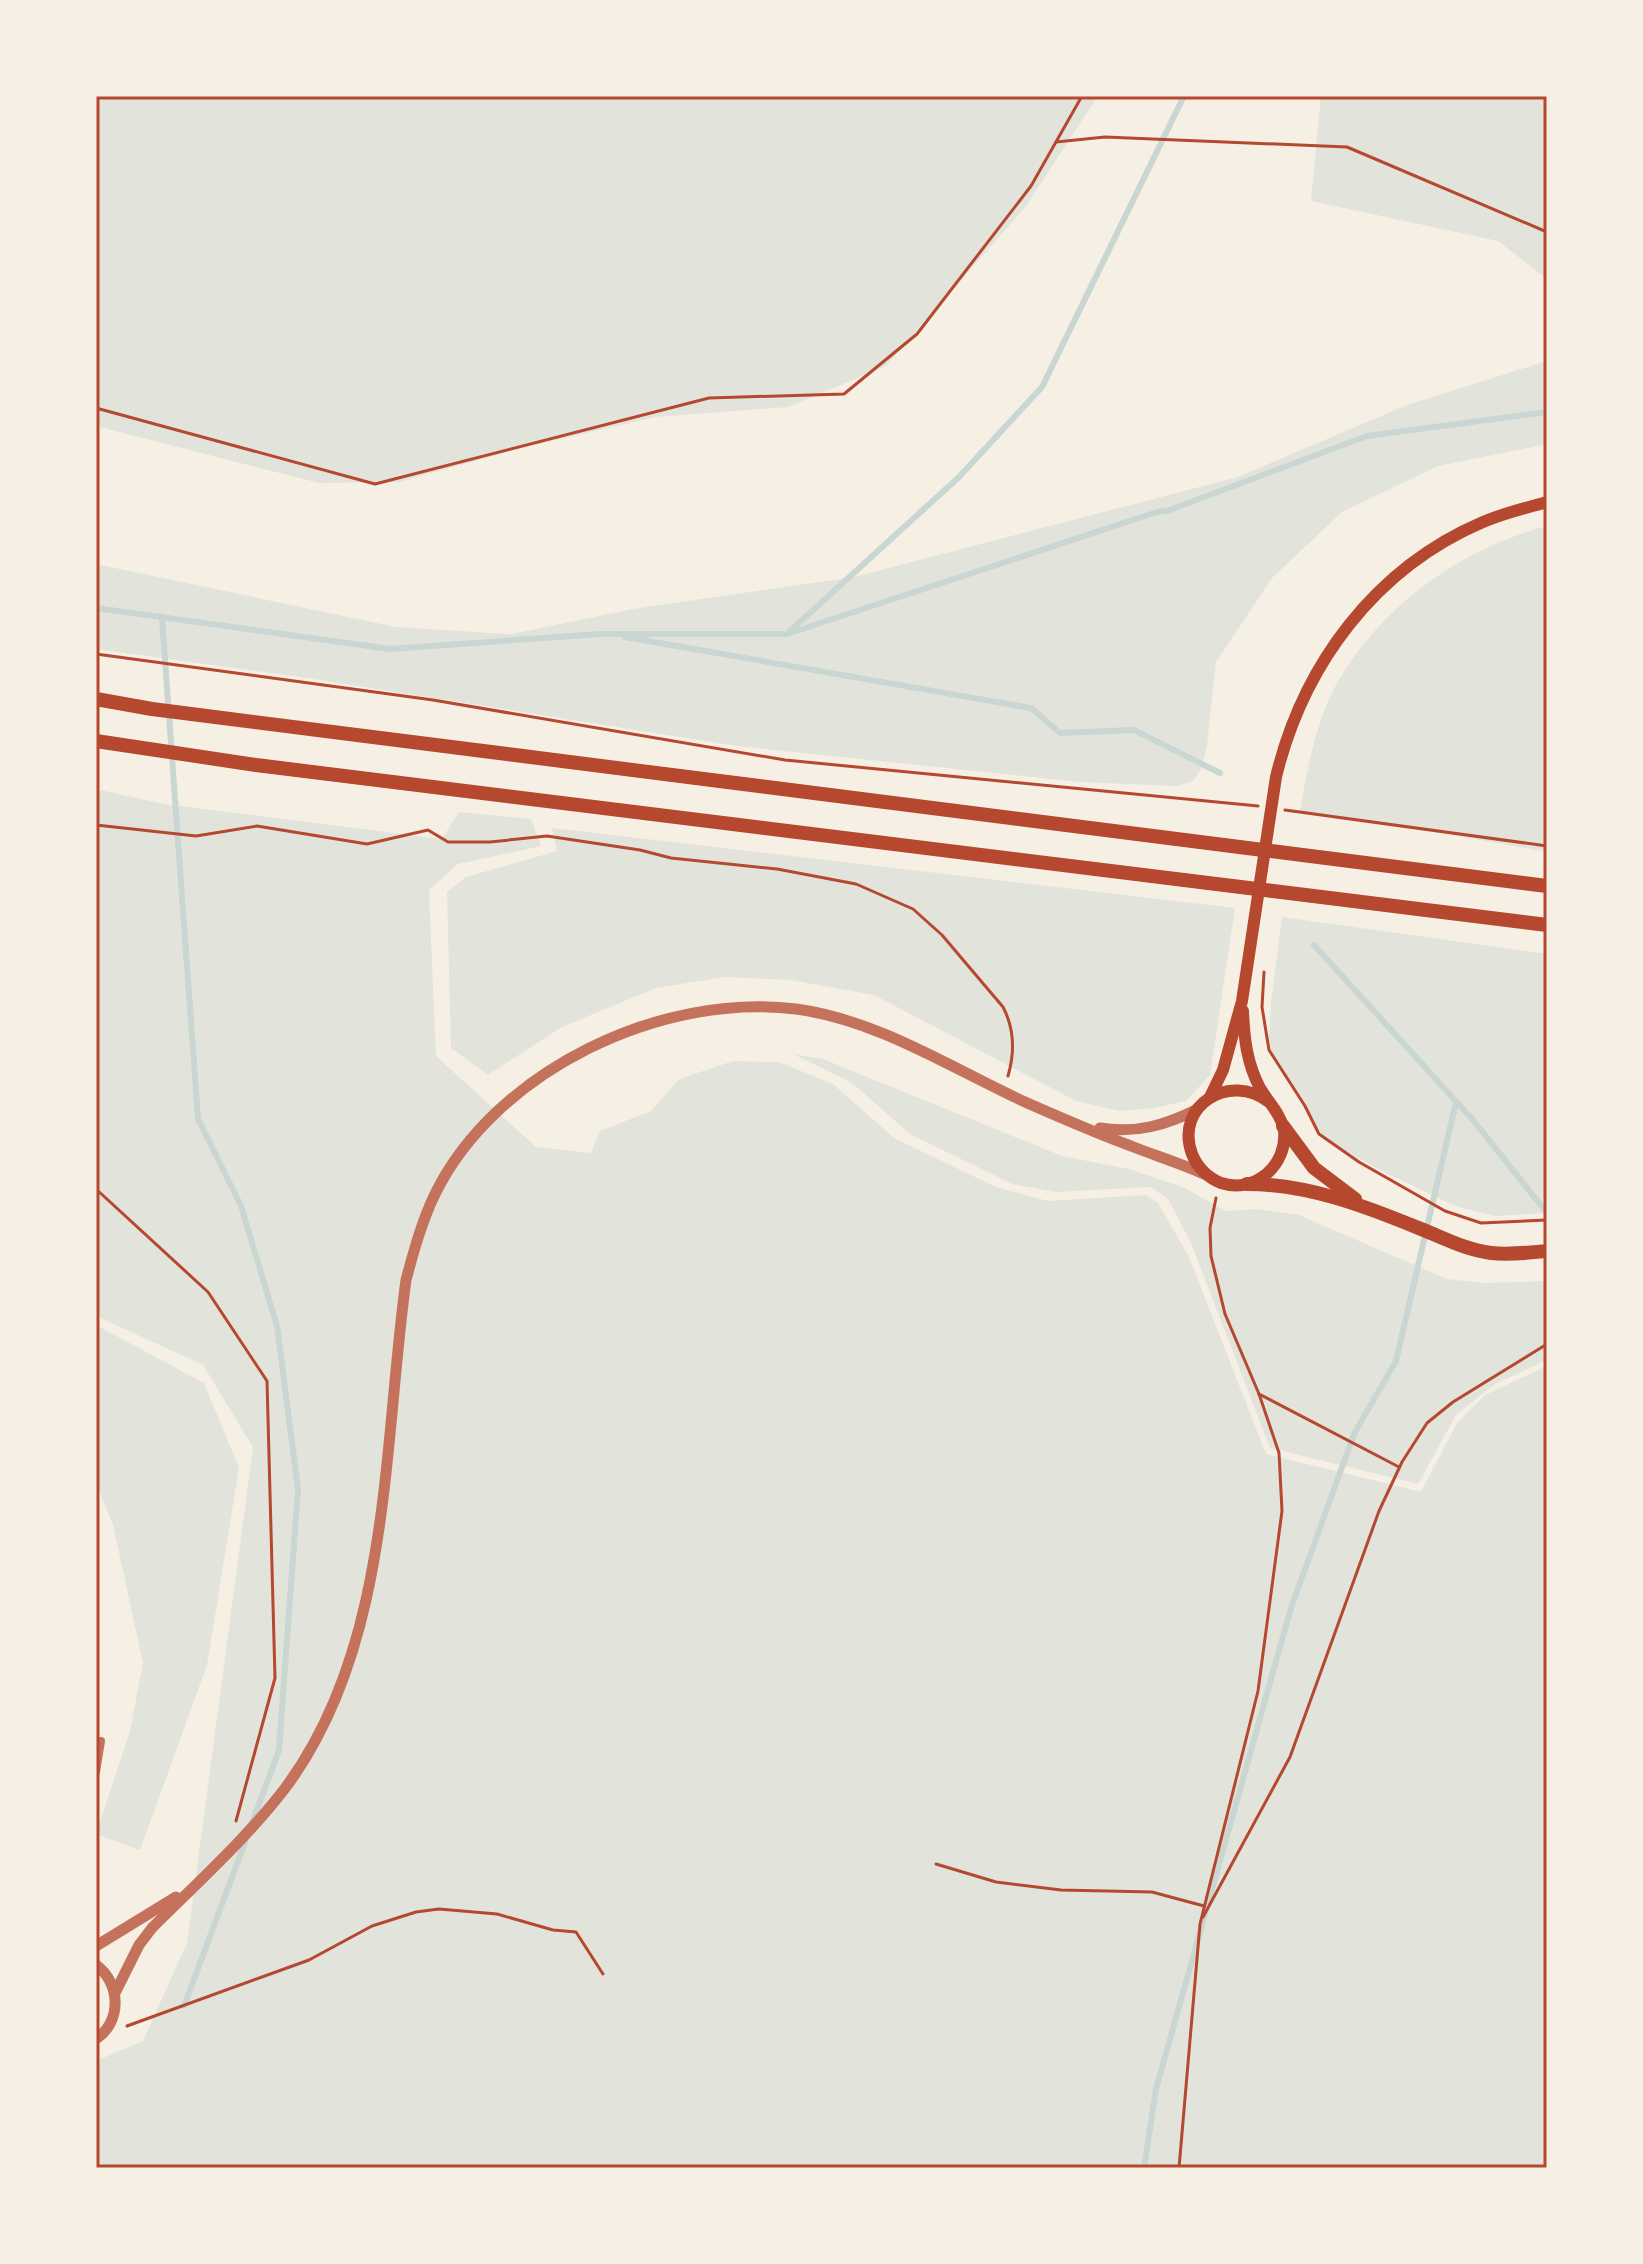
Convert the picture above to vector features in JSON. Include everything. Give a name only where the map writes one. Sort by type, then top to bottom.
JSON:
[{"type":"highway","points":[[96,699],[168,711],[1547,886]]},
{"type":"highway","points":[[96,741],[256,765],[1547,925]]},
{"type":"highway","points":[[1283,1126],[1314,1168],[1372,1210]]},
{"type":"highway","points":[[1247,1184],[1300,1188],[1372,1210],[1458,1245],[1490,1253],[1547,1251]]},
{"type":"main road","points":[[1242,1001],[1250,1062],[1283,1126],[1284,1142],[1277,1163],[1266,1175],[1247,1184],[1221,1183],[1207,1175],[1196,1163],[1190,1147],[1189,1130],[1198,1109],[1210,1097],[1223,1070],[1242,1001],[1276,777],[1284,744],[1312,678],[1331,646],[1383,587],[1451,537],[1484,521],[1547,502]]},
{"type":"main road","points":[[1210,1097],[1238,1089],[1255,1093],[1269,1102]]},
{"type":"street","points":[[115,1993],[139,1945],[285,1787],[319,1734],[348,1668],[368,1597],[402,1306],[418,1237],[436,1192],[483,1126],[509,1100],[546,1072],[615,1036],[677,1016],[748,1006],[797,1009],[851,1021],[1003,1091],[1207,1175]]},
{"type":"street","points":[[1083,1125],[1118,1131],[1148,1129],[1198,1109]]},
{"type":"street","points":[[96,1772],[101,1741]]},
{"type":"street","points":[[96,1946],[197,1883]]},
{"type":"street","points":[[96,1965],[110,1980],[115,1993],[115,2009],[110,2023],[99,2037]]},
{"type":"path","points":[[96,408],[375,484],[709,398],[844,394],[917,334],[1031,186],[1082,96]]},
{"type":"path","points":[[1056,142],[1105,137],[1347,147],[1547,232]]},
{"type":"path","points":[[96,654],[433,700],[785,760],[1258,806]]},
{"type":"path","points":[[1274,808],[1547,846]]},
{"type":"path","points":[[96,825],[196,836],[257,826],[367,844],[428,830],[448,842],[490,842],[547,836],[640,850],[671,858],[777,869],[856,884],[913,909],[942,935],[1003,1007],[1010,1021],[1014,1055],[1003,1091]]},
{"type":"path","points":[[1264,967],[1262,1007],[1269,1050],[1319,1134],[1359,1162],[1445,1211],[1481,1223],[1547,1220]]},
{"type":"path","points":[[1179,2168],[1200,1924],[1258,1691],[1282,1511],[1279,1453],[1259,1394],[1225,1314],[1211,1256],[1210,1228],[1221,1183]]},
{"type":"path","points":[[96,1189],[208,1292],[267,1381],[275,1678],[235,1822]]},
{"type":"path","points":[[1200,1924],[1290,1757],[1379,1511],[1399,1467],[1427,1423],[1453,1402],[1547,1344]]},
{"type":"path","points":[[1259,1394],[1399,1467]]},
{"type":"path","points":[[936,1864],[996,1882],[1061,1890],[1152,1892],[1204,1906]]},
{"type":"path","points":[[99,2037],[309,1960],[372,1926],[416,1912],[439,1909],[497,1914],[553,1930],[576,1932],[603,1974]]},
{"type":"shaded area","points":[[96,96],[1098,96],[1026,206],[886,366],[788,407],[655,417],[522,448],[399,482],[319,483],[96,426]]},
{"type":"shaded area","points":[[1321,96],[1547,96],[1547,279],[1498,241],[1311,201]]},
{"type":"shaded area","points":[[1547,361],[1547,444],[1438,466],[1342,512],[1272,578],[1216,662],[1207,746],[1201,769],[1193,781],[1177,786],[1079,782],[737,746],[307,678],[96,649],[96,564],[396,627],[512,634],[633,609],[854,577],[1238,477],[1407,405]]},
{"type":"shaded area","points":[[1547,526],[1547,852],[1404,826],[1300,812],[1319,725],[1332,693],[1358,651],[1403,603],[1456,564],[1486,548]]},
{"type":"shaded area","points":[[96,789],[164,804],[442,839],[459,812],[531,819],[541,846],[458,864],[429,890],[436,1056],[536,1147],[591,1153],[600,1131],[651,1111],[679,1079],[733,1061],[779,1062],[833,1084],[894,1138],[996,1187],[1048,1201],[1146,1195],[1158,1203],[1189,1257],[1266,1454],[1421,1492],[1457,1423],[1485,1395],[1547,1366],[1547,2168],[96,2168],[96,2061],[143,2041],[187,1943],[253,1447],[203,1365],[96,1316]]},
{"type":"shaded area","points":[[552,828],[1235,908],[1210,1075],[1186,1101],[1119,1111],[1076,1101],[874,995],[791,980],[725,977],[656,988],[562,1027],[488,1075],[451,1048],[447,892],[466,877],[557,851]]},
{"type":"shaded area","points":[[1282,917],[1547,954],[1547,1213],[1495,1216],[1455,1206],[1324,1139],[1306,1104],[1276,1064],[1269,1043]]},
{"type":"shaded area","points":[[793,1054],[823,1059],[1062,1156],[1129,1169],[1185,1188],[1226,1211],[1257,1209],[1299,1215],[1447,1279],[1483,1283],[1547,1281],[1547,1360],[1495,1384],[1456,1415],[1418,1484],[1270,1448],[1191,1243],[1168,1199],[1151,1187],[1056,1192],[1012,1184],[910,1134],[852,1083]]},
{"type":"shaded area","points":[[96,1325],[204,1383],[239,1468],[207,1665],[140,1850],[96,1834],[130,1731],[143,1663],[113,1525],[96,1483]]},
{"type":"waterway","points":[[789,632],[959,477],[1042,387],[1184,96]]},
{"type":"waterway","points":[[96,608],[390,649],[600,634],[787,634],[1167,511],[1367,436],[1547,412]]},
{"type":"waterway","points":[[162,618],[198,1119],[241,1206],[277,1326],[298,1489],[279,1750],[252,1823]]},
{"type":"waterway","points":[[625,637],[1031,708],[1060,733],[1134,730],[1220,773]]},
{"type":"waterway","points":[[1314,945],[1473,1120],[1547,1213]]},
{"type":"waterway","points":[[1144,2168],[1156,2089],[1291,1608],[1354,1434],[1396,1361],[1456,1102]]},
{"type":"waterway","points":[[184,2006],[247,1837]]}]
